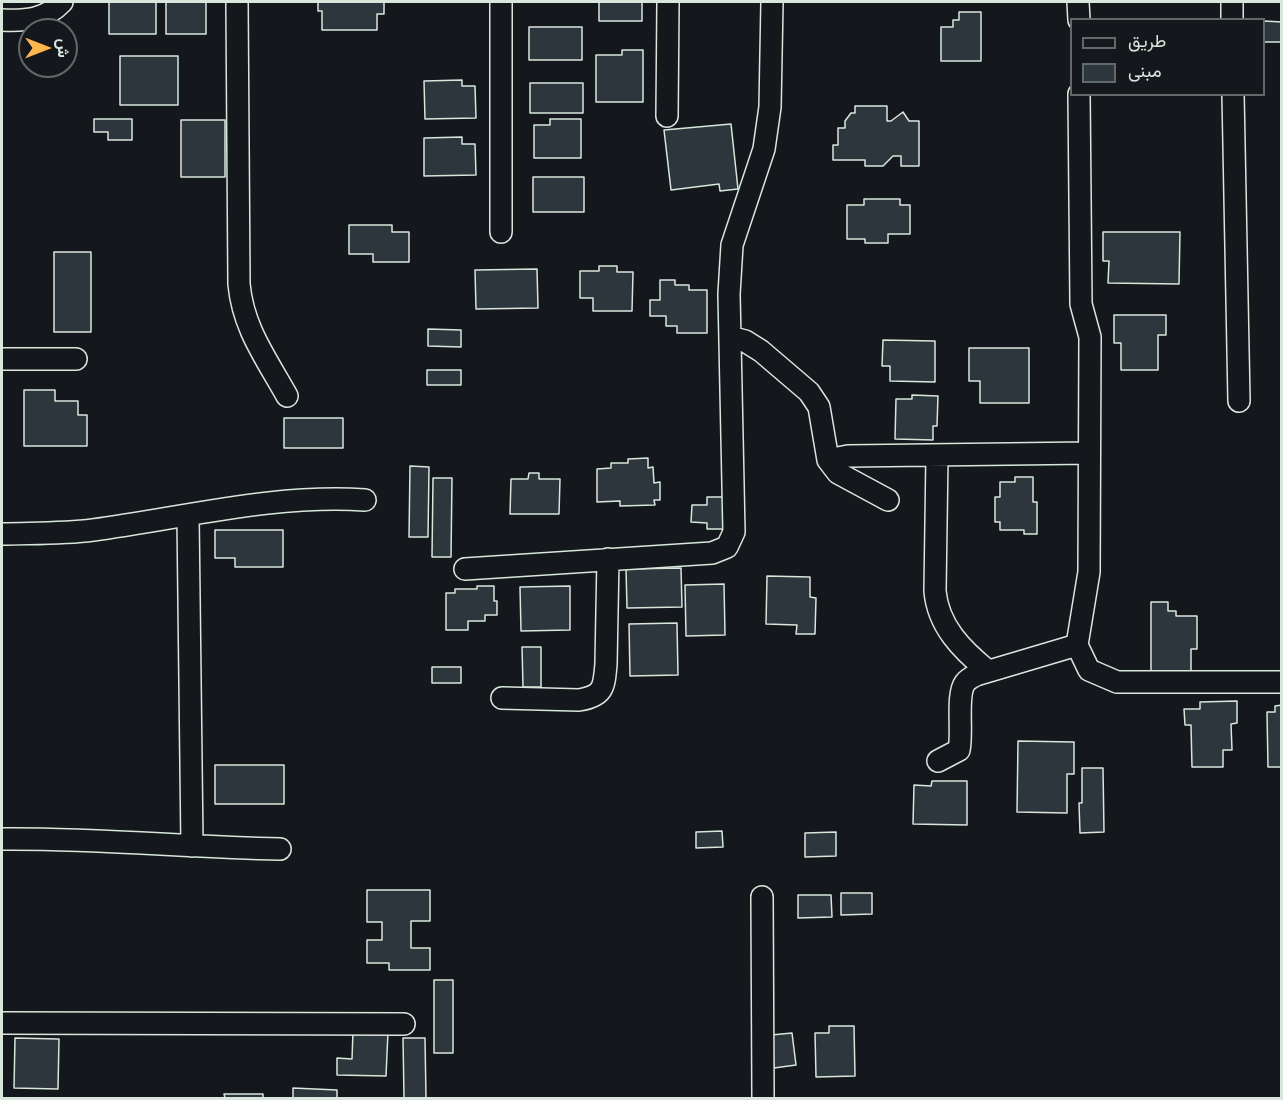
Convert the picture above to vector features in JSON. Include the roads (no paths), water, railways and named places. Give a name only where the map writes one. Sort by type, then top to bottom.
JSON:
[{"type":"street","points":[[2,20],[30,21],[48,14],[62,2]]},
{"type":"street","points":[[237,2],[241,305],[247,324],[287,396]]},
{"type":"street","points":[[501,2],[501,232]]},
{"type":"street","points":[[667,116],[668,2]]},
{"type":"street","points":[[465,569],[712,553],[727,547],[734,532],[729,294],[732,245],[764,149],[770,107],[772,2]]},
{"type":"street","points":[[1078,2],[1078,18]]},
{"type":"street","points":[[1232,2],[1232,18]]},
{"type":"street","points":[[1079,96],[1081,304],[1090,337],[1089,572],[1077,645],[1089,670],[1117,682],[1281,682]]},
{"type":"street","points":[[1233,96],[1239,401]]},
{"type":"street","points":[[730,337],[745,340],[761,351],[809,392],[819,407],[828,460],[838,473],[888,500]]},
{"type":"street","points":[[2,359],[76,359]]},
{"type":"street","points":[[828,460],[848,456],[1089,453]]},
{"type":"street","points":[[937,456],[936,606],[948,630],[966,652],[988,671]]},
{"type":"street","points":[[2,534],[89,531],[255,505],[295,501],[334,498],[366,500]]},
{"type":"street","points":[[188,516],[192,846]]},
{"type":"street","points":[[502,698],[579,700],[598,694],[604,681],[606,664],[608,559]]},
{"type":"street","points":[[938,761],[958,750],[961,742],[961,691],[965,682],[988,671],[1077,645]]},
{"type":"street","points":[[2,839],[280,849]]},
{"type":"street","points":[[762,897],[763,1098]]},
{"type":"street","points":[[2,1023],[404,1024]]}]
